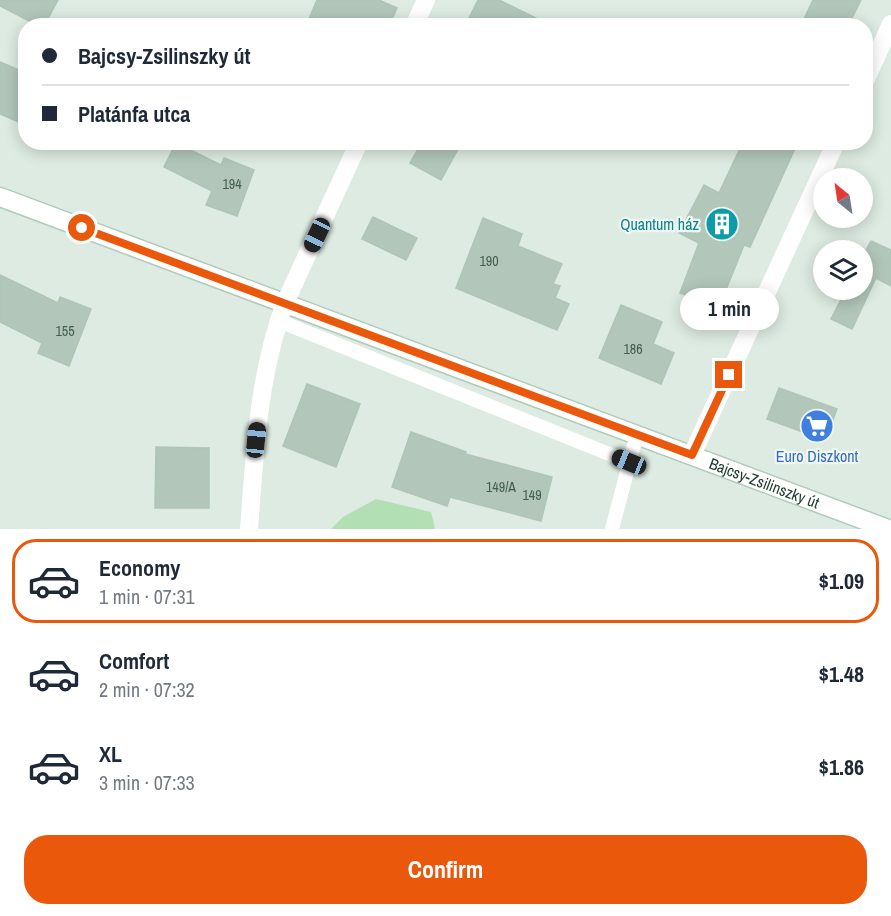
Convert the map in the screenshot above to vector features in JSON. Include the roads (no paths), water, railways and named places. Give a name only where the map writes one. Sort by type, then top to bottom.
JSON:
[{"type":"main road","points":[[418,18],[426,0]]},
{"type":"main road","points":[[873,64],[891,24]]},
{"type":"main road","points":[[249,529],[261,395],[279,321],[285,303],[356,150]]},
{"type":"main road","points":[[692,455],[832,150]]},
{"type":"main road","name":"Bajcsy-Zsilinszky út","points":[[0,197],[888,529]]},
{"type":"lane","points":[[279,321],[629,462]]},
{"type":"lane","points":[[612,529],[637,434]]},
{"type":"place","name":"Quantum ház","points":[[722,224]]},
{"type":"place","name":"Euro Diszkont","points":[[817,426]]}]
